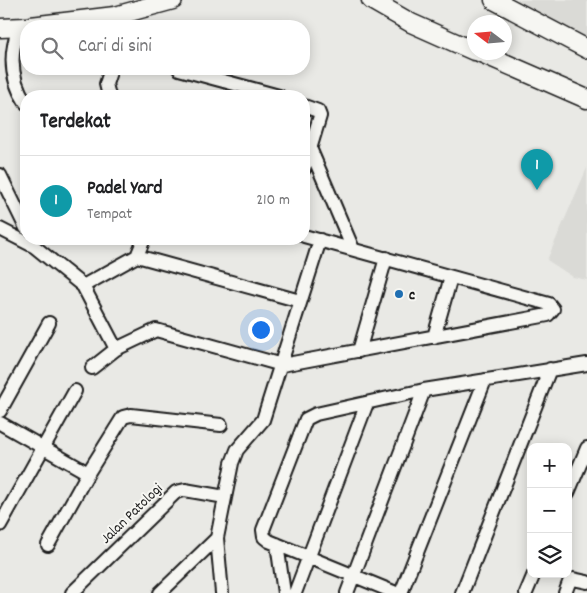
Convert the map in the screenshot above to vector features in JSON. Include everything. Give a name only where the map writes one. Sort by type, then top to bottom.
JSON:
[{"type":"main road","points":[[83,20],[115,16],[173,0]]},
{"type":"main road","points":[[371,0],[411,23],[467,48]]},
{"type":"main road","points":[[494,0],[587,49]]},
{"type":"main road","points":[[0,28],[20,27]]},
{"type":"main road","points":[[497,60],[587,99]]},
{"type":"street","points":[[20,34],[14,42],[12,58],[14,78],[20,93]]},
{"type":"street","points":[[108,90],[106,84],[109,75]]},
{"type":"street","points":[[201,75],[257,90]]},
{"type":"street","points":[[310,108],[318,111],[320,116],[310,148],[353,250]]},
{"type":"street","points":[[0,175],[20,216]]},
{"type":"street","points":[[0,229],[20,237]]},
{"type":"street","points":[[92,368],[116,349],[156,330],[282,365],[434,338],[548,315],[553,310],[549,304],[310,238]]},
{"type":"street","points":[[222,593],[216,538],[237,450],[263,420],[282,365],[320,240]]},
{"type":"street","points":[[35,245],[83,286],[116,349]]},
{"type":"street","points":[[83,286],[137,256],[142,245]]},
{"type":"street","points":[[137,256],[300,301]]},
{"type":"street","points":[[359,351],[386,258]]},
{"type":"street","points":[[434,338],[451,277]]},
{"type":"street","points":[[0,411],[49,323]]},
{"type":"street","points":[[396,593],[264,537],[263,530],[306,419],[316,414],[424,390],[550,369],[574,368],[587,364]]},
{"type":"street","points":[[462,593],[550,369]]},
{"type":"street","points":[[401,593],[485,380]]},
{"type":"street","points":[[347,593],[424,390]]},
{"type":"street","points":[[0,525],[75,391]]},
{"type":"street","points":[[295,593],[367,402]]},
{"type":"street","points":[[48,545],[88,473],[123,417],[131,415],[220,426]]},
{"type":"street","points":[[0,424],[88,473]]},
{"type":"street","points":[[570,488],[587,448]]},
{"type":"street","name":"Jalan Patologi","points":[[72,593],[176,492],[185,490],[225,497]]},
{"type":"street","points":[[160,593],[216,538]]},
{"type":"street","points":[[277,544],[284,593]]},
{"type":"street","points":[[526,593],[532,578]]},
{"type":"street","points":[[565,593],[570,580],[587,582]]},
{"type":"shaded area","points":[[509,0],[587,0],[587,38]]},
{"type":"shaded area","points":[[587,168],[587,280],[573,277],[547,260]]},
{"type":"place","name":"Padel Yard","points":[[537,190]]},
{"type":"place","name":"c","points":[[399,294]]}]
